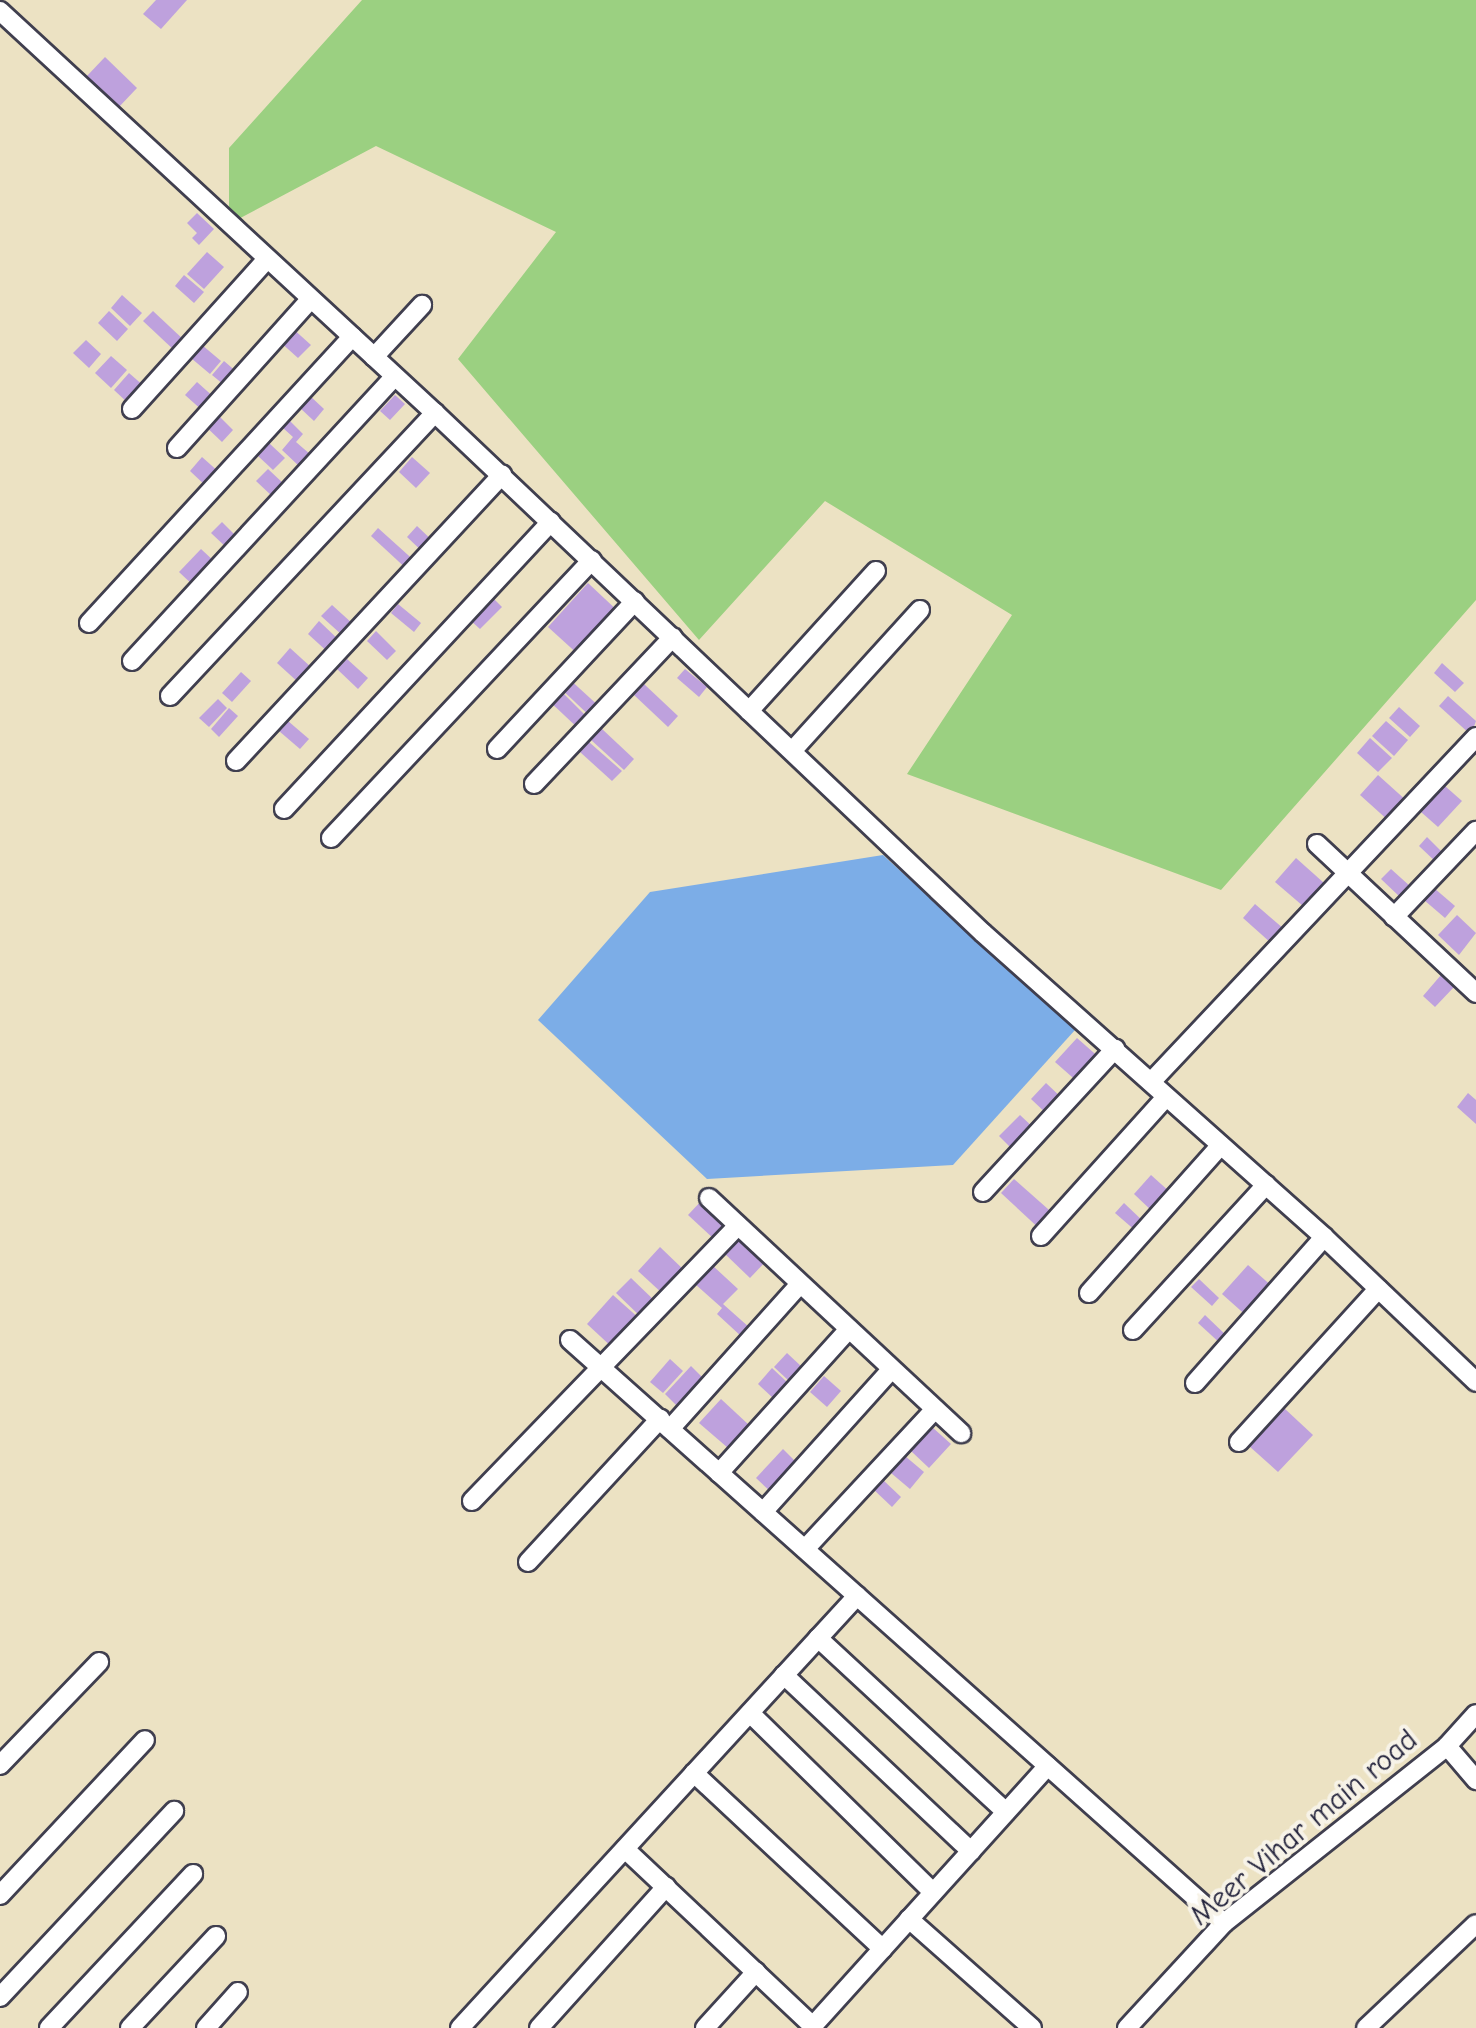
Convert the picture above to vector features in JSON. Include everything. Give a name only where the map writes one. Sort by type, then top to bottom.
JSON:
[{"type":"street","points":[[0,10],[502,475],[982,933],[1324,1237],[1476,1382]]},
{"type":"street","points":[[132,409],[266,259]]},
{"type":"street","points":[[177,448],[310,300]]},
{"type":"street","points":[[374,357],[422,305]]},
{"type":"street","points":[[89,623],[352,337]]},
{"type":"street","points":[[132,661],[394,377]]},
{"type":"street","points":[[170,696],[436,413]]},
{"type":"street","points":[[236,761],[502,475]]},
{"type":"street","points":[[284,810],[551,522]]},
{"type":"street","points":[[332,838],[592,560]]},
{"type":"street","points":[[749,710],[876,571]]},
{"type":"street","points":[[497,749],[635,601]]},
{"type":"street","points":[[793,750],[920,610]]},
{"type":"street","points":[[534,784],[673,637]]},
{"type":"street","points":[[1152,1082],[1476,738]]},
{"type":"street","points":[[1394,917],[1476,831]]},
{"type":"street","points":[[1317,844],[1476,993]]},
{"type":"street","points":[[982,1192],[1115,1049]]},
{"type":"street","points":[[1041,1236],[1166,1097]]},
{"type":"street","points":[[1089,1293],[1221,1146]]},
{"type":"street","points":[[1134,1330],[1266,1185]]},
{"type":"street","points":[[709,1198],[961,1433]]},
{"type":"street","points":[[472,1501],[738,1226]]},
{"type":"street","points":[[1195,1383],[1324,1237]]},
{"type":"street","points":[[528,1562],[800,1284]]},
{"type":"street","points":[[1240,1442],[1378,1289]]},
{"type":"street","points":[[719,1473],[850,1329]]},
{"type":"street","points":[[570,1340],[1224,1923]]},
{"type":"street","points":[[763,1512],[891,1370]]},
{"type":"street","points":[[805,1550],[934,1410]]},
{"type":"street","points":[[460,2028],[857,1596]]},
{"type":"street","points":[[818,1638],[1006,1812]]},
{"type":"street","points":[[0,1765],[99,1662]]},
{"type":"street","points":[[784,1675],[971,1850]]},
{"type":"street","points":[[750,1713],[933,1892]]},
{"type":"street","name":"Meer Vihar main road","points":[[1127,2028],[1224,1923],[1447,1746],[1476,1714]]},
{"type":"street","points":[[0,1895],[144,1740]]},
{"type":"street","points":[[1447,1746],[1476,1780]]},
{"type":"street","points":[[625,1849],[812,2027],[1048,1766]]},
{"type":"street","points":[[694,1773],[883,1948]]},
{"type":"street","points":[[0,1997],[174,1810]]},
{"type":"street","points":[[49,2028],[193,1874]]},
{"type":"street","points":[[540,2028],[666,1887]]},
{"type":"street","points":[[909,1919],[1032,2028]]},
{"type":"street","points":[[1366,2028],[1476,1924]]},
{"type":"street","points":[[130,2028],[216,1936]]},
{"type":"street","points":[[705,2028],[756,1972]]},
{"type":"street","points":[[206,2028],[238,1992]]},
{"type":"green space","points":[[362,0],[1476,0],[1476,600],[1221,890],[907,774],[1012,615],[825,501],[699,640],[458,359],[556,232],[376,146],[229,224],[229,148]]},
{"type":"water","points":[[883,855],[1075,1030],[953,1165],[707,1179],[538,1020],[650,892]]},
{"type":"building","points":[[156,0],[187,0],[161,29],[143,14]]},
{"type":"building","points":[[105,57],[137,88],[118,108],[86,77]]},
{"type":"building","points":[[197,213],[214,229],[199,245],[192,238],[197,233],[187,223]]},
{"type":"building","points":[[207,252],[224,267],[204,289],[187,274]]},
{"type":"building","points":[[184,275],[204,292],[194,303],[175,286]]},
{"type":"building","points":[[122,295],[142,313],[130,326],[111,308]]},
{"type":"building","points":[[109,311],[128,329],[117,341],[98,323]]},
{"type":"building","points":[[153,311],[185,341],[175,351],[143,321]]},
{"type":"building","points":[[291,327],[311,345],[298,358],[279,341]]},
{"type":"building","points":[[86,340],[101,354],[89,368],[73,353]]},
{"type":"building","points":[[202,345],[221,361],[210,374],[191,358]]},
{"type":"building","points":[[111,356],[127,370],[111,388],[95,373]]},
{"type":"building","points":[[224,361],[238,373],[228,376],[235,382],[229,389],[212,375]]},
{"type":"building","points":[[129,373],[145,387],[129,404],[114,390]]},
{"type":"building","points":[[197,382],[216,399],[204,412],[185,395]]},
{"type":"building","points":[[309,395],[324,409],[314,421],[299,407]]},
{"type":"building","points":[[395,395],[405,404],[390,420],[380,411]]},
{"type":"building","points":[[214,411],[233,430],[222,442],[202,423]]},
{"type":"building","points":[[290,421],[303,434],[296,442],[311,455],[300,467],[282,450],[293,437],[283,428]]},
{"type":"building","points":[[269,443],[285,458],[273,470],[257,455]]},
{"type":"building","points":[[202,457],[220,473],[207,487],[190,471]]},
{"type":"building","points":[[412,457],[430,473],[416,488],[399,472]]},
{"type":"building","points":[[268,469],[285,485],[273,497],[256,481]]},
{"type":"building","points":[[222,522],[238,538],[228,549],[211,533]]},
{"type":"building","points":[[417,526],[436,544],[426,555],[407,537]]},
{"type":"building","points":[[378,528],[418,564],[410,572],[371,536]]},
{"type":"building","points":[[201,549],[216,563],[195,587],[179,572]]},
{"type":"building","points":[[588,583],[621,614],[581,657],[548,627]]},
{"type":"building","points":[[492,597],[502,607],[480,629],[470,620]]},
{"type":"building","points":[[398,604],[421,623],[414,632],[391,613]]},
{"type":"building","points":[[332,605],[353,624],[342,635],[321,616]]},
{"type":"building","points":[[319,621],[341,642],[330,654],[308,634]]},
{"type":"building","points":[[376,631],[396,651],[387,660],[367,641]]},
{"type":"building","points":[[290,648],[312,668],[299,683],[277,663]]},
{"type":"building","points":[[347,659],[368,678],[358,689],[337,669]]},
{"type":"building","points":[[1442,663],[1464,683],[1455,692],[1434,673]]},
{"type":"building","points":[[685,669],[707,687],[699,697],[677,678]]},
{"type":"building","points":[[241,672],[251,681],[232,702],[222,693]]},
{"type":"building","points":[[567,677],[602,709],[593,719],[558,686]]},
{"type":"building","points":[[644,684],[678,716],[668,727],[634,695]]},
{"type":"building","points":[[559,689],[590,720],[580,730],[548,700]]},
{"type":"building","points":[[1448,696],[1476,721],[1471,735],[1439,706]]},
{"type":"building","points":[[218,699],[227,708],[209,727],[199,718]]},
{"type":"building","points":[[1399,707],[1420,726],[1410,737],[1389,718]]},
{"type":"building","points":[[229,708],[238,716],[219,737],[211,729]]},
{"type":"building","points":[[288,721],[309,739],[300,749],[279,731]]},
{"type":"building","points":[[1386,721],[1408,740],[1394,756],[1372,736]]},
{"type":"building","points":[[601,728],[634,759],[624,770],[590,739]]},
{"type":"building","points":[[1370,738],[1392,758],[1378,772],[1357,753]]},
{"type":"building","points":[[589,742],[622,771],[612,781],[580,752]]},
{"type":"building","points":[[1378,775],[1408,802],[1390,822],[1360,795]]},
{"type":"building","points":[[1445,786],[1462,801],[1438,827],[1421,812]]},
{"type":"building","points":[[1427,837],[1445,855],[1437,863],[1419,846]]},
{"type":"building","points":[[1296,858],[1324,883],[1303,906],[1275,882]]},
{"type":"building","points":[[1391,869],[1411,887],[1401,898],[1381,879]]},
{"type":"building","points":[[1434,888],[1455,906],[1445,918],[1424,900]]},
{"type":"building","points":[[1255,904],[1284,929],[1271,943],[1243,918]]},
{"type":"building","points":[[1457,915],[1476,933],[1459,955],[1438,935]]},
{"type":"building","points":[[1441,975],[1454,987],[1435,1007],[1423,996]]},
{"type":"building","points":[[1077,1038],[1102,1060],[1080,1084],[1055,1062]]},
{"type":"building","points":[[1046,1083],[1064,1100],[1049,1116],[1031,1099]]},
{"type":"building","points":[[1468,1093],[1476,1100],[1476,1124],[1457,1107]]},
{"type":"building","points":[[1020,1115],[1038,1132],[1016,1153],[999,1136]]},
{"type":"building","points":[[1151,1175],[1171,1193],[1153,1212],[1134,1194]]},
{"type":"building","points":[[1014,1179],[1057,1217],[1043,1232],[1001,1193]]},
{"type":"building","points":[[704,1198],[730,1222],[714,1239],[688,1215]]},
{"type":"building","points":[[1124,1203],[1145,1223],[1137,1232],[1115,1213]]},
{"type":"building","points":[[742,1234],[768,1259],[750,1278],[724,1253]]},
{"type":"building","points":[[660,1247],[685,1271],[663,1294],[638,1271]]},
{"type":"building","points":[[712,1265],[738,1289],[723,1304],[750,1328],[742,1337],[717,1314],[722,1308],[695,1284]]},
{"type":"building","points":[[1248,1265],[1275,1289],[1249,1318],[1222,1294]]},
{"type":"building","points":[[631,1278],[657,1303],[642,1318],[616,1293]]},
{"type":"building","points":[[1199,1279],[1219,1298],[1212,1306],[1191,1287]]},
{"type":"building","points":[[613,1295],[641,1320],[614,1349],[587,1324]]},
{"type":"building","points":[[1205,1315],[1229,1338],[1222,1345],[1198,1323]]},
{"type":"building","points":[[787,1353],[803,1368],[790,1382],[774,1367]]},
{"type":"building","points":[[670,1359],[683,1371],[663,1393],[650,1382]]},
{"type":"building","points":[[691,1366],[702,1377],[676,1405],[665,1394]]},
{"type":"building","points":[[772,1368],[788,1383],[774,1399],[758,1384]]},
{"type":"building","points":[[824,1376],[841,1391],[827,1407],[810,1392]]},
{"type":"building","points":[[721,1399],[749,1425],[728,1448],[699,1423]]},
{"type":"building","points":[[1284,1408],[1313,1435],[1278,1472],[1249,1446]]},
{"type":"building","points":[[932,1427],[951,1444],[929,1468],[911,1451]]},
{"type":"building","points":[[783,1449],[801,1467],[774,1495],[756,1478]]},
{"type":"building","points":[[905,1456],[924,1472],[910,1489],[891,1473]]},
{"type":"building","points":[[882,1479],[901,1497],[892,1507],[873,1489]]}]
